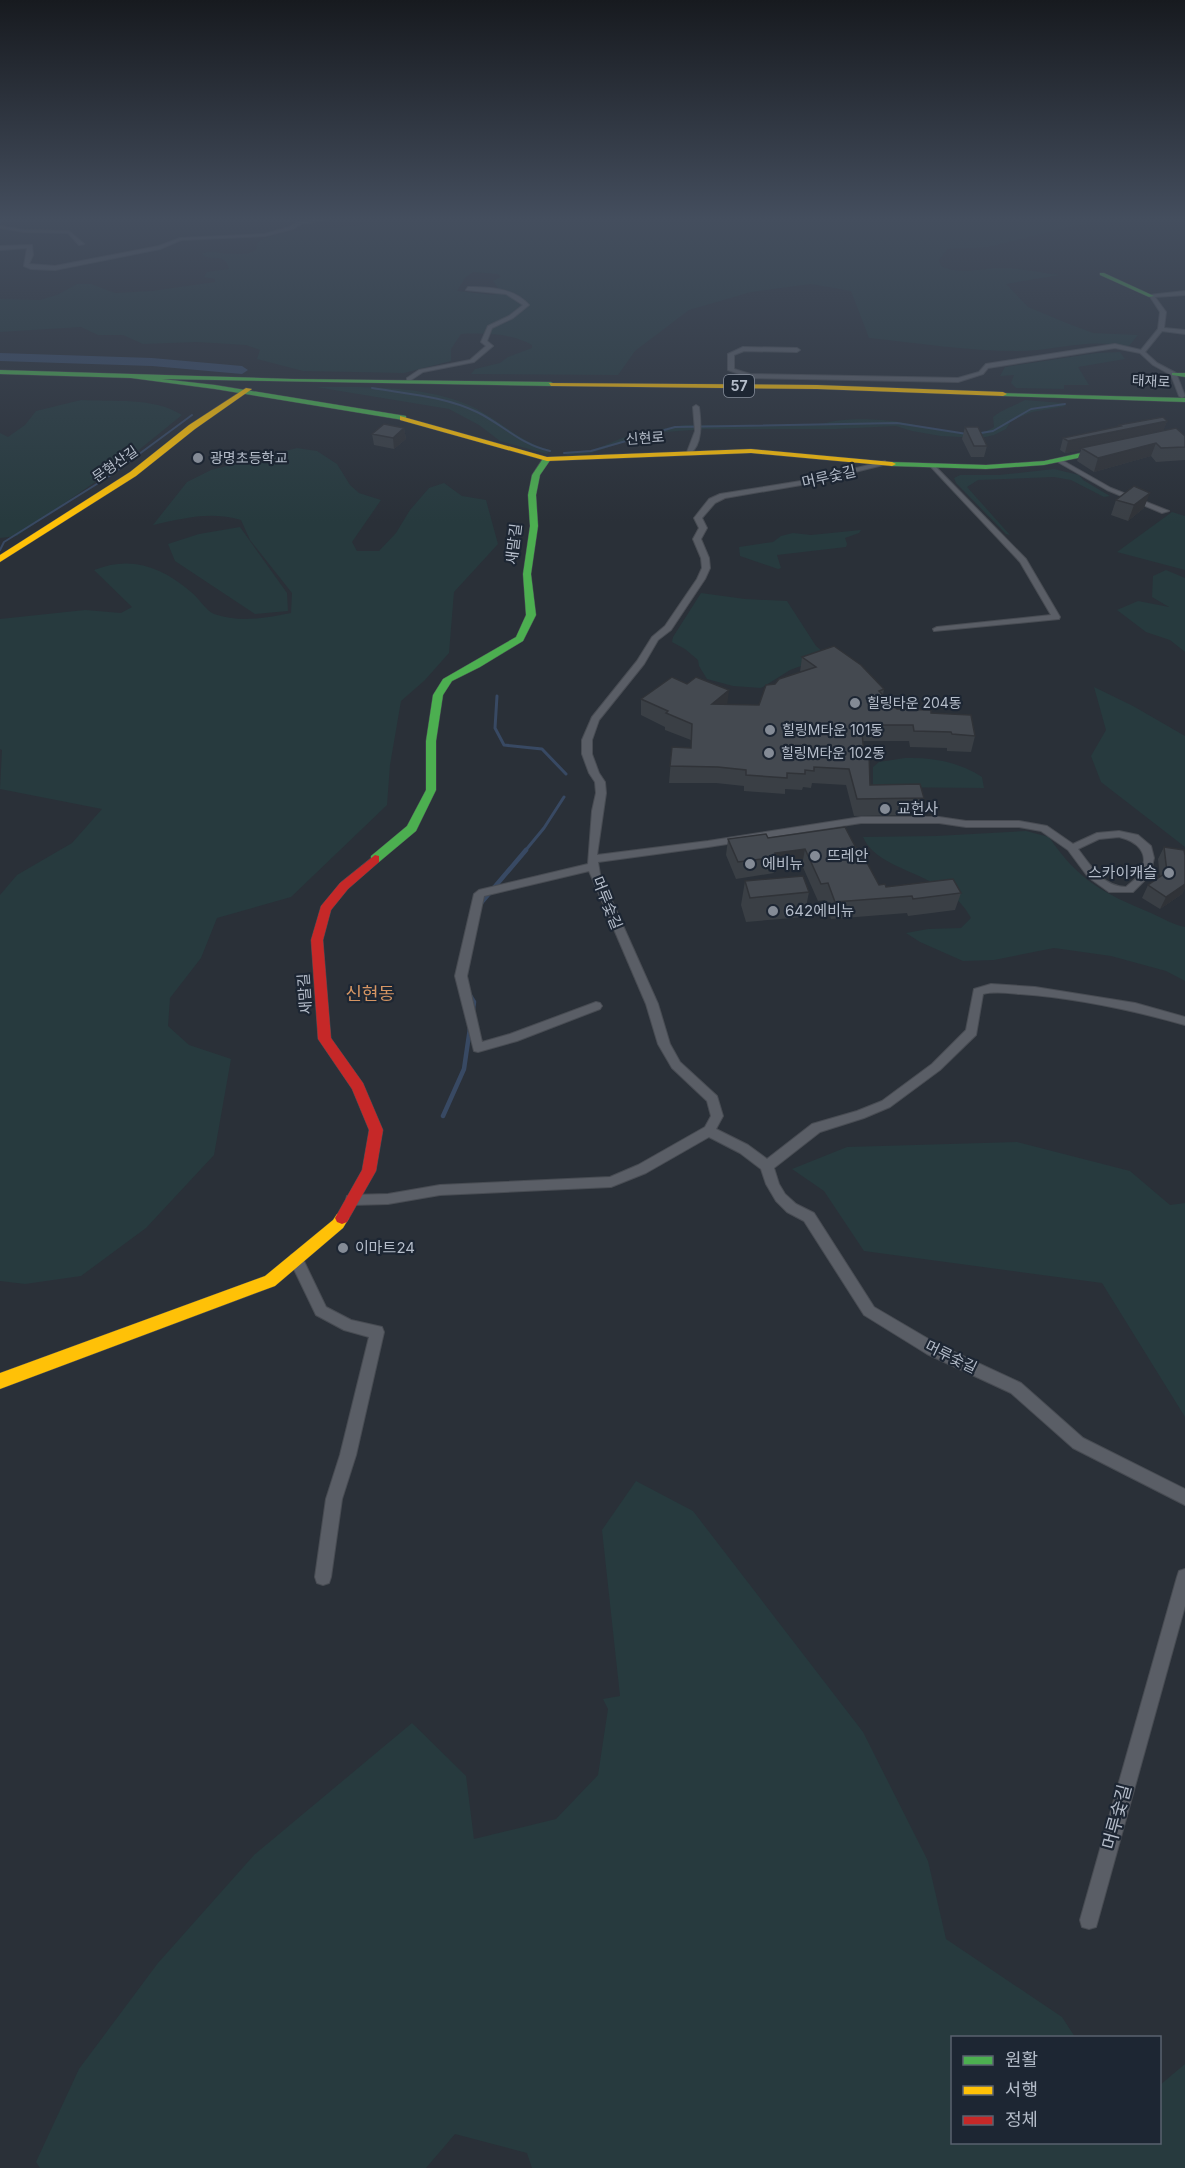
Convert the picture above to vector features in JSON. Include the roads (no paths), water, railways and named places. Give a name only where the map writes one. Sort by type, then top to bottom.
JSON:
[{"type":"main road","name":"태재로","points":[[0,372],[816,386],[1129,394],[1184,398]]},
{"type":"main road","name":"태재로","points":[[0,372],[230,377],[292,381],[817,387],[1184,398]]},
{"type":"main road","name":"신현로","points":[[113,375],[245,391],[411,419],[547,459],[751,450],[934,467],[1014,466],[1058,460],[1114,448]]},
{"type":"main road","points":[[230,377],[245,391],[254,385],[292,381]]},
{"type":"main road","name":"문형산길","points":[[0,559],[133,474],[207,416],[245,391]]},
{"type":"main road","points":[[207,416],[277,396]]},
{"type":"main road","name":"새말길","points":[[0,1382],[270,1281],[338,1224],[369,1171],[376,1130],[358,1087],[325,1039],[317,940],[325,909],[344,886],[412,828],[431,790],[432,730],[438,695],[448,679],[520,639],[531,615],[527,574],[534,526],[532,495],[536,475],[547,459]]},
{"type":"street","points":[[410,379],[421,371],[472,361],[490,346],[484,342],[490,327],[505,320]]},
{"type":"street","points":[[1142,352],[1161,329],[1162,320]]},
{"type":"street","points":[[1161,329],[1185,332]]},
{"type":"street","points":[[797,350],[743,349],[731,354],[731,370],[750,376],[958,380],[981,373],[986,366],[1115,346],[1142,352],[1155,364],[1180,374],[1184,398]]},
{"type":"street","points":[[801,368],[803,377]]},
{"type":"street","points":[[690,452],[697,427],[696,407]]},
{"type":"street","points":[[1058,460],[1109,489],[1165,511]]},
{"type":"street","name":"머루숯길","points":[[709,1131],[717,1116],[713,1099],[676,1065],[664,1044],[652,1004],[606,903],[593,863],[597,811],[601,793],[600,782],[587,754],[587,740],[595,719],[641,662],[656,639],[668,628],[701,579],[706,568],[705,558],[697,539],[703,528],[698,518],[712,501],[723,496],[807,482],[885,463]]},
{"type":"street","points":[[934,467],[1023,561],[1056,617],[938,629]]},
{"type":"street","points":[[596,1006],[513,1038],[478,1048],[461,975],[479,894],[593,863],[861,820],[1030,825],[1044,828],[1072,848],[1092,875],[1113,891],[1129,890],[1145,875],[1149,858],[1147,849],[1134,837],[1119,834],[1097,836],[1072,848]]},
{"type":"street","points":[[352,1200],[388,1199],[440,1190],[610,1182],[642,1169],[709,1131],[744,1149],[767,1166],[816,1128],[860,1115],[886,1104],[927,1074],[972,1032],[978,992],[991,988],[1035,991],[1135,1007],[1185,1021]]},
{"type":"street","name":"머루숯길","points":[[767,1166],[773,1190],[793,1210],[809,1217],[869,1311],[932,1349],[1016,1388],[1078,1443],[1185,1497]]},
{"type":"street","points":[[296,1259],[321,1311],[349,1326],[377,1332],[348,1455],[334,1499],[323,1577]]},
{"type":"street","name":"머루숯길","points":[[1089,1920],[1185,1577]]},
{"type":"waterway","points":[[0,357],[152,362],[242,370]]},
{"type":"waterway","points":[[372,388],[452,402],[477,412],[530,444],[550,451]]},
{"type":"waterway","points":[[975,434],[993,431],[1031,409],[1065,404]]},
{"type":"waterway","points":[[0,550],[4,542],[108,477],[192,415]]},
{"type":"waterway","points":[[564,453],[591,451],[675,427],[897,423],[967,434]]},
{"type":"waterway","points":[[497,696],[495,728],[504,745],[542,749],[566,774]]},
{"type":"waterway","points":[[525,851],[544,828],[564,797]]},
{"type":"waterway","points":[[481,903],[526,850]]},
{"type":"waterway","points":[[469,994],[474,1002],[473,1010]]},
{"type":"waterway","points":[[443,1116],[464,1069],[470,1028]]},
{"type":"place","name":"광명초등학교","points":[[198,458]]},
{"type":"place","name":"힐링타운 204동","points":[[855,703]]},
{"type":"place","name":"힐링M타운 101동","points":[[770,730]]},
{"type":"place","name":"힐링M타운 102동","points":[[769,753]]},
{"type":"place","name":"교헌사","points":[[885,809]]},
{"type":"place","name":"뜨레안","points":[[815,856]]},
{"type":"place","name":"에비뉴","points":[[750,864]]},
{"type":"place","name":"스카이캐슬","points":[[1169,873]]},
{"type":"place","name":"642에비뉴","points":[[773,911]]},
{"type":"place","name":"이마트24","points":[[343,1248]]},
{"type":"district","name":"신현동","points":[[370,994]]}]
